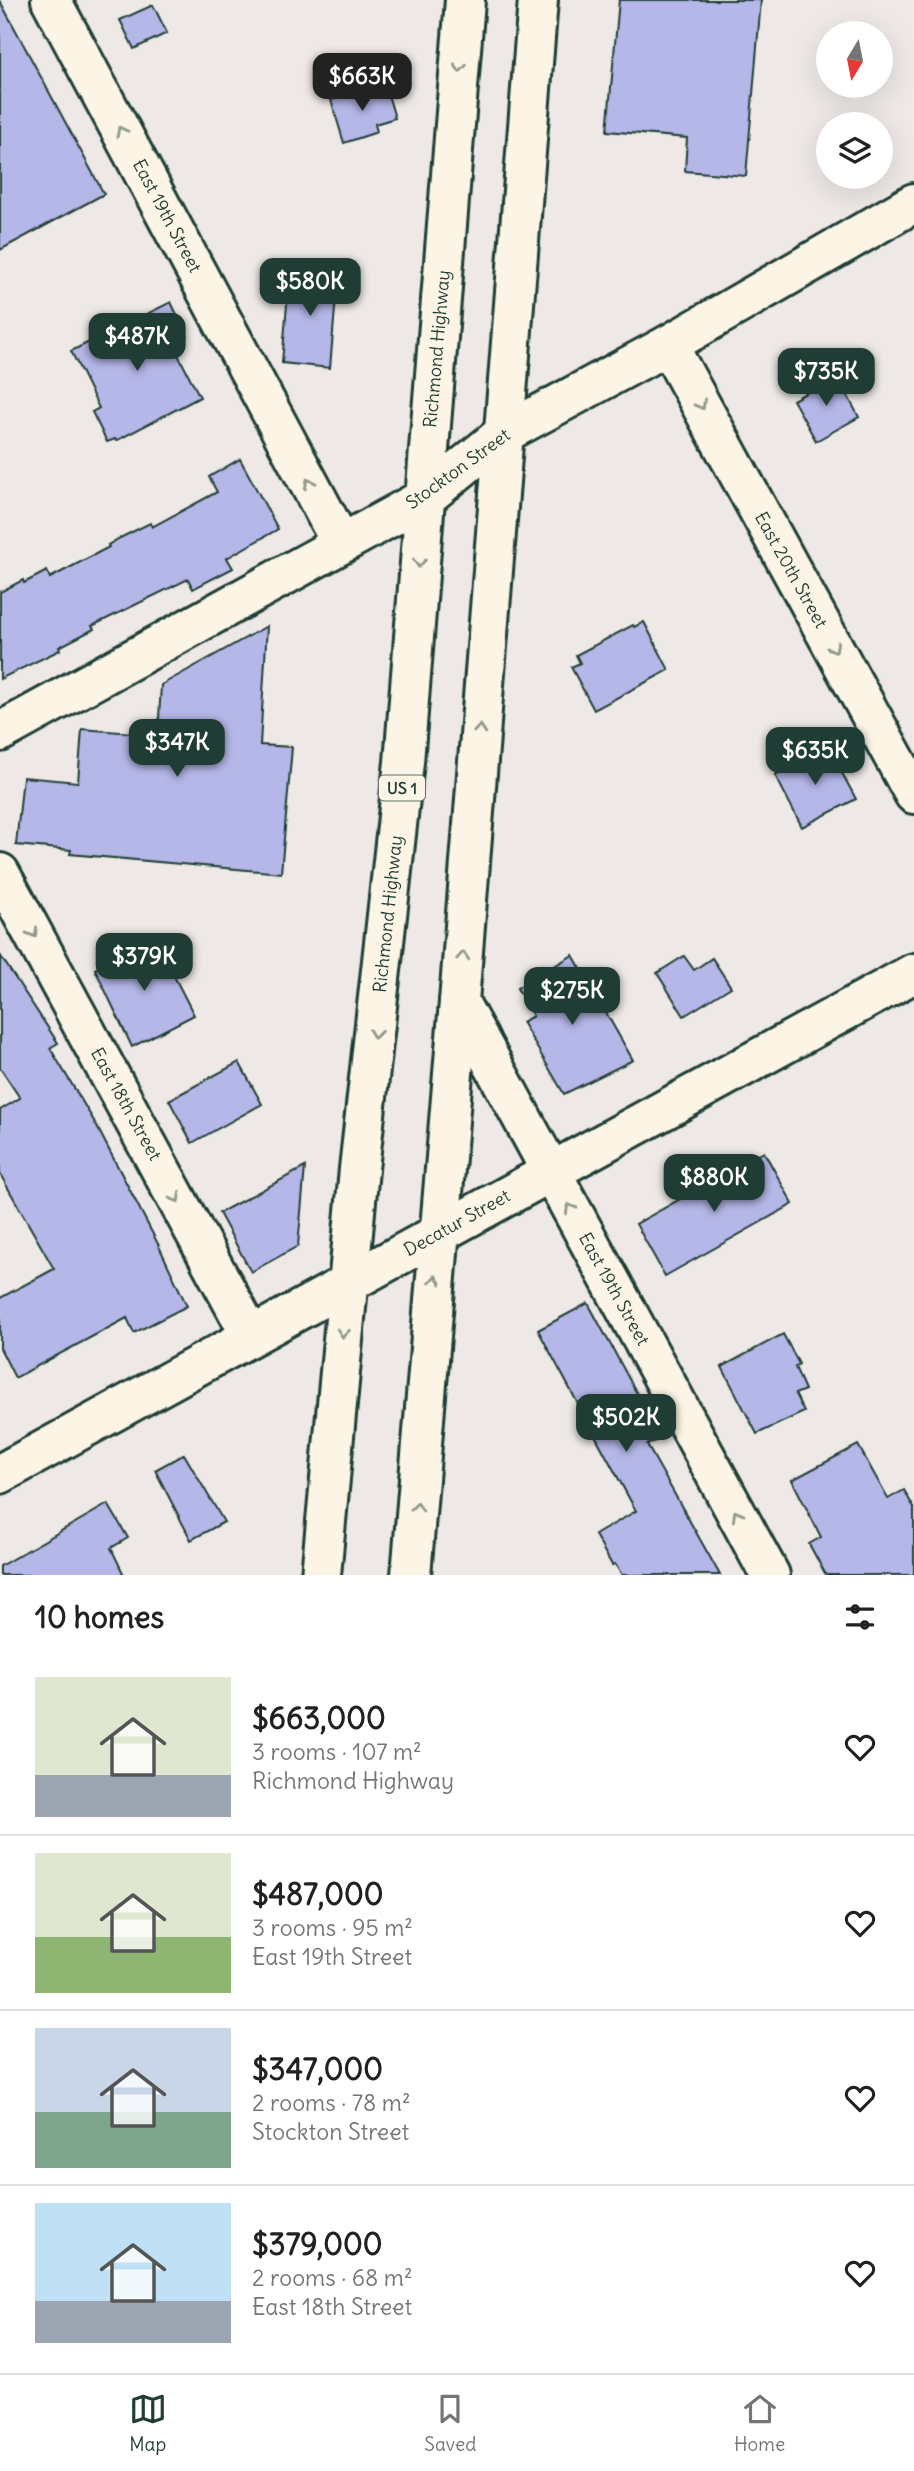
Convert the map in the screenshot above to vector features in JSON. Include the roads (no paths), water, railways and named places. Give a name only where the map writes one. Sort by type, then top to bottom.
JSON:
[{"type":"street","name":"East 19th Street","points":[[51,0],[341,543]]},
{"type":"street","name":"Richmond Highway","points":[[321,1575],[348,1284],[403,775],[466,0]]},
{"type":"street","points":[[411,1575],[538,0]]},
{"type":"street","name":"Stockton Street","points":[[0,732],[425,498],[503,434],[668,345],[914,203]]},
{"type":"street","name":"East 20th Street","points":[[668,345],[914,794]]},
{"type":"street","name":"East 18th Street","points":[[0,873],[251,1336]]},
{"type":"street","name":"Decatur Street","points":[[0,1474],[914,972]]},
{"type":"street","name":"East 19th Street","points":[[459,1003],[770,1575]]}]
